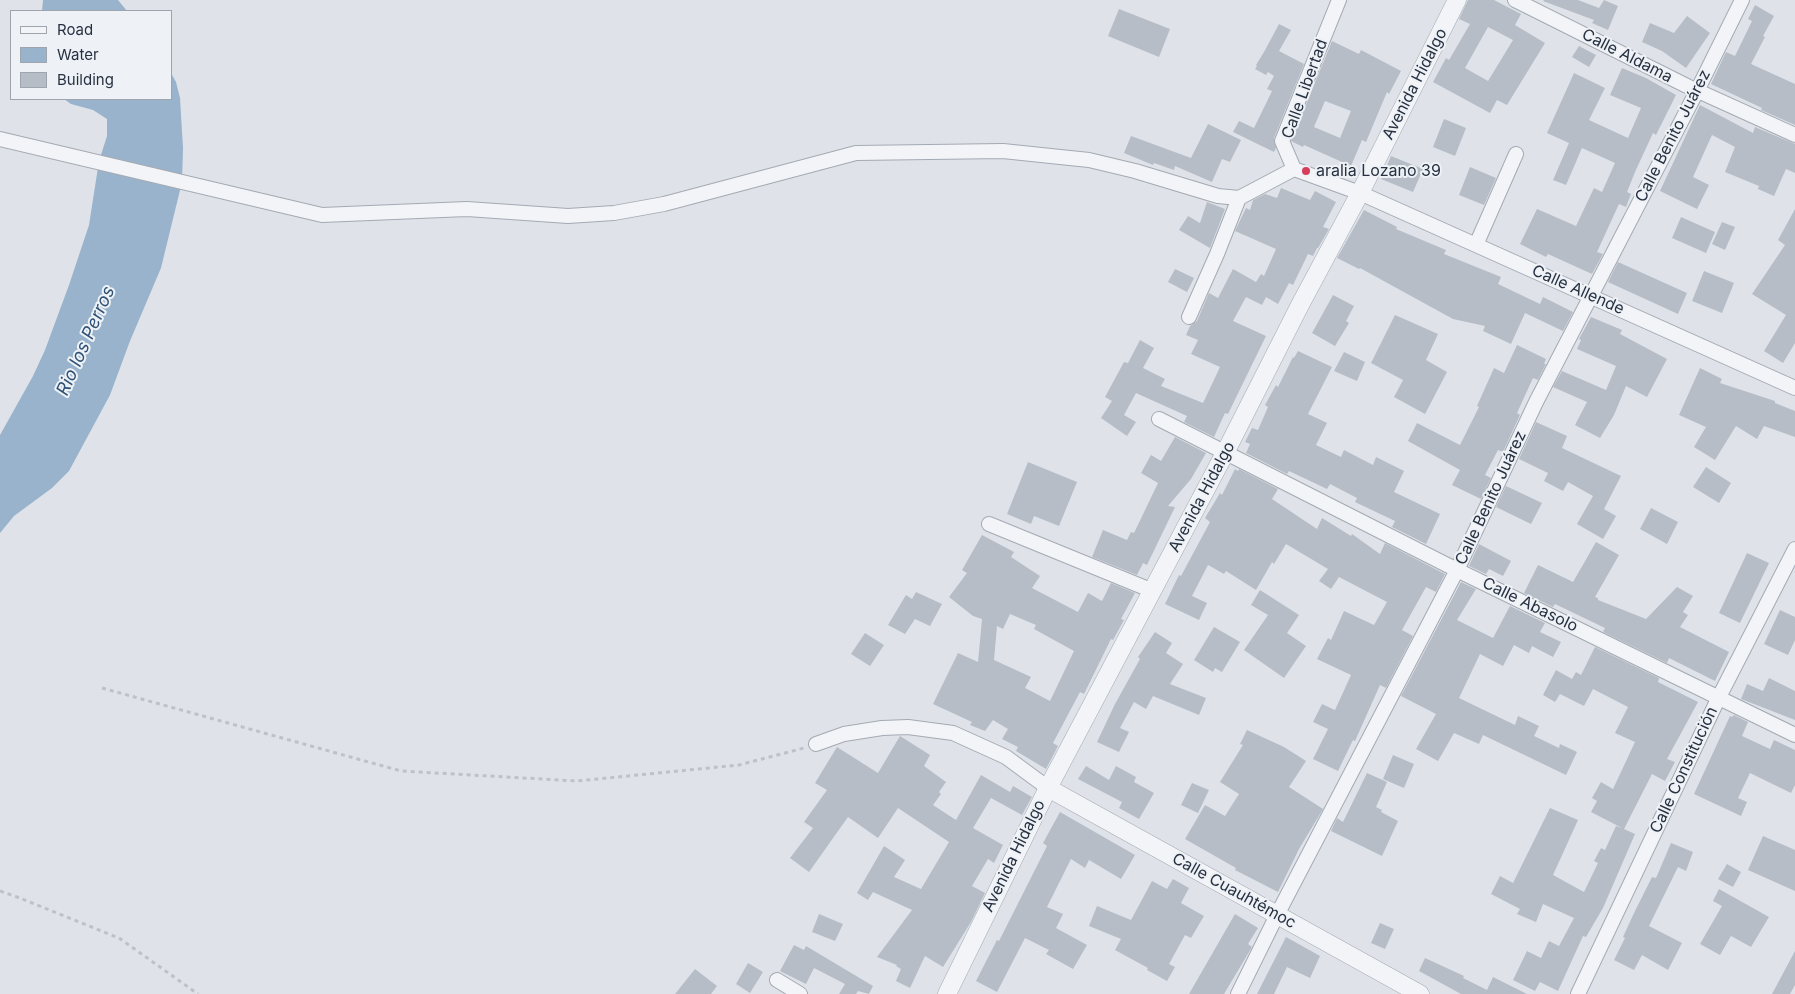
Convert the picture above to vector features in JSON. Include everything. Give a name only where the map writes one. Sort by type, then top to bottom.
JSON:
[{"type":"street","name":"Calle Libertad","points":[[1294,170],[1282,141],[1339,0]]},
{"type":"street","name":"Avenida Hidalgo","points":[[947,994],[1048,788],[1225,454],[1457,0]]},
{"type":"street","name":"Calle Aldama","points":[[1515,0],[1697,91],[1795,135]]},
{"type":"street","name":"Calle Benito Juárez","points":[[1238,994],[1277,914],[1458,570],[1536,402],[1742,0]]},
{"type":"street","points":[[0,139],[322,215],[467,209],[568,216],[614,213],[664,204],[856,153],[1003,150],[1089,160],[1135,171],[1218,196],[1239,198],[1294,170],[1360,193]]},
{"type":"street","points":[[1476,245],[1516,154]]},
{"type":"street","name":"Calle Allende","points":[[1360,193],[1795,388]]},
{"type":"street","points":[[1188,317],[1217,254],[1239,198]]},
{"type":"street","name":"Calle Abasolo","points":[[1159,419],[1458,570],[1795,735]]},
{"type":"street","points":[[989,524],[1153,591]]},
{"type":"street","name":"Calle Constitución","points":[[1578,994],[1719,697],[1791,566],[1795,549]]},
{"type":"street","points":[[816,744],[844,734],[882,728],[908,727],[944,732],[961,737],[1006,757],[1048,788]]},
{"type":"street","name":"Calle Cuauhtémoc","points":[[1048,788],[1420,994]]},
{"type":"street","points":[[777,980],[800,994]]},
{"type":"path","points":[[102,688],[401,771],[577,781],[739,766],[816,744]]},
{"type":"path","points":[[0,891],[119,938],[198,994]]},
{"type":"water","points":[[43,0],[118,0],[126,10],[42,10]]},
{"type":"water","name":"Rio los Perros","points":[[172,75],[180,98],[183,148],[182,182],[161,268],[130,341],[110,395],[69,471],[52,488],[14,516],[0,533],[0,435],[33,376],[45,350],[69,285],[89,225],[99,161],[107,136],[107,119],[93,110],[71,104],[65,100],[172,100]]},
{"type":"building","points":[[1468,0],[1494,0],[1521,14],[1515,25],[1545,43],[1507,105],[1497,100],[1490,113],[1433,82],[1446,58],[1449,60],[1470,24],[1459,19]],"holes":[[[1488,27],[1513,40],[1488,81],[1465,68]]]},
{"type":"building","points":[[1544,0],[1578,0],[1599,8],[1604,0],[1618,6],[1608,30],[1592,23],[1594,20]]},
{"type":"building","points":[[1755,5],[1774,16],[1751,64],[1795,84],[1795,125],[1711,84],[1726,52],[1735,56],[1752,21],[1748,19]]},
{"type":"building","points":[[1119,9],[1170,29],[1159,57],[1108,36]]},
{"type":"building","points":[[1687,16],[1710,33],[1686,68],[1662,51],[1642,42],[1650,23],[1674,33]]},
{"type":"building","points":[[1279,24],[1291,30],[1279,51],[1304,64],[1274,138],[1276,148],[1274,152],[1233,132],[1239,121],[1254,128],[1272,91],[1267,89],[1274,76],[1268,72],[1266,75],[1255,69]]},
{"type":"building","points":[[1332,41],[1359,54],[1361,50],[1401,71],[1389,94],[1387,92],[1366,142],[1362,140],[1351,166],[1291,141]],"holes":[[[1325,101],[1351,111],[1340,138],[1314,127]]]},
{"type":"building","points":[[1579,46],[1596,55],[1589,67],[1572,57]]},
{"type":"building","points":[[1622,68],[1646,78],[1676,95],[1656,135],[1653,133],[1635,172],[1627,192],[1631,194],[1626,207],[1619,204],[1597,252],[1603,254],[1592,274],[1548,254],[1546,257],[1520,244],[1537,209],[1576,226],[1594,188],[1602,192],[1615,163],[1582,148],[1566,185],[1553,180],[1569,143],[1547,133],[1574,73],[1605,88],[1589,120],[1628,138],[1641,108],[1610,95]]},
{"type":"building","points":[[1700,105],[1753,133],[1755,127],[1795,144],[1795,173],[1786,169],[1774,196],[1758,189],[1759,186],[1725,172],[1735,147],[1712,135],[1693,177],[1709,185],[1697,209],[1660,191]]},
{"type":"building","points":[[1444,119],[1466,128],[1455,156],[1433,147]]},
{"type":"building","points":[[1208,124],[1241,140],[1230,162],[1222,159],[1212,182],[1175,166],[1174,170],[1154,163],[1153,165],[1124,153],[1131,136],[1191,158]]},
{"type":"building","points":[[1391,156],[1423,169],[1413,192],[1381,179]]},
{"type":"building","points":[[1470,167],[1496,178],[1484,205],[1459,195]]},
{"type":"building","points":[[1281,188],[1310,200],[1315,191],[1336,202],[1323,227],[1329,229],[1313,256],[1308,254],[1293,285],[1289,283],[1278,304],[1266,297],[1262,305],[1246,297],[1233,321],[1266,336],[1228,414],[1225,413],[1214,437],[1184,422],[1187,416],[1136,393],[1124,415],[1136,422],[1127,436],[1101,418],[1112,401],[1105,397],[1124,362],[1128,363],[1140,340],[1154,348],[1143,368],[1165,379],[1161,386],[1203,403],[1220,367],[1191,354],[1198,340],[1186,335],[1190,326],[1197,321],[1209,293],[1218,298],[1233,269],[1256,282],[1261,274],[1264,276],[1276,249],[1235,231],[1246,208],[1250,210],[1253,200],[1265,194],[1277,198]]},
{"type":"building","points":[[1207,202],[1225,209],[1210,248],[1179,230],[1188,216],[1200,223]]},
{"type":"building","points":[[1795,209],[1795,343],[1783,363],[1764,351],[1786,315],[1752,294],[1785,245],[1778,240]]},
{"type":"building","points":[[1364,210],[1397,227],[1396,229],[1446,250],[1444,254],[1501,277],[1498,284],[1540,304],[1543,297],[1573,312],[1563,331],[1525,313],[1511,344],[1483,331],[1485,326],[1453,319],[1360,268],[1337,258]]},
{"type":"building","points":[[1681,217],[1715,232],[1706,253],[1672,238]]},
{"type":"building","points":[[1722,222],[1735,227],[1725,250],[1712,244]]},
{"type":"building","points":[[1618,262],[1687,293],[1678,314],[1608,282]]},
{"type":"building","points":[[1175,269],[1194,278],[1187,292],[1168,282]]},
{"type":"building","points":[[1704,271],[1734,283],[1722,313],[1692,301]]},
{"type":"building","points":[[1333,295],[1354,306],[1346,321],[1349,323],[1335,346],[1312,333]]},
{"type":"building","points":[[1395,315],[1438,334],[1426,360],[1447,372],[1425,414],[1394,397],[1403,380],[1371,363]]},
{"type":"building","points":[[1591,317],[1622,330],[1620,334],[1667,359],[1647,397],[1626,386],[1614,415],[1600,438],[1575,425],[1587,402],[1553,387],[1562,371],[1606,390],[1616,366],[1577,349],[1581,340],[1579,339]]},
{"type":"building","points":[[1517,345],[1546,359],[1544,364],[1546,364],[1538,380],[1533,378],[1517,413],[1520,415],[1503,452],[1498,450],[1485,475],[1491,478],[1481,499],[1452,485],[1460,470],[1408,441],[1417,423],[1460,445],[1479,407],[1477,406],[1494,368],[1504,373]]},
{"type":"building","points":[[1298,351],[1332,367],[1308,414],[1327,423],[1316,445],[1341,457],[1344,450],[1373,465],[1376,457],[1404,471],[1394,492],[1440,514],[1426,544],[1392,527],[1395,521],[1355,502],[1357,498],[1330,484],[1327,489],[1289,471],[1287,474],[1246,453],[1250,444],[1245,442],[1252,428],[1258,430],[1268,407],[1265,405],[1276,385],[1278,387]]},
{"type":"building","points":[[1344,352],[1365,362],[1357,381],[1334,371]]},
{"type":"building","points":[[1700,368],[1722,379],[1720,383],[1775,401],[1775,403],[1795,411],[1795,437],[1764,426],[1757,439],[1736,426],[1715,460],[1694,447],[1706,427],[1679,415]]},
{"type":"building","points":[[1536,422],[1567,436],[1562,448],[1621,476],[1604,509],[1616,516],[1603,539],[1577,524],[1593,496],[1568,482],[1563,491],[1544,481],[1548,473],[1519,459]]},
{"type":"building","points":[[1175,437],[1206,453],[1191,479],[1168,506],[1175,507],[1147,565],[1143,563],[1137,575],[1092,557],[1103,530],[1127,540],[1131,532],[1134,533],[1158,483],[1141,473],[1151,455],[1161,461]]},
{"type":"building","points":[[1028,462],[1077,482],[1059,526],[1034,516],[1031,524],[1007,514]]},
{"type":"building","points":[[1706,467],[1731,483],[1719,503],[1693,487]]},
{"type":"building","points":[[1235,469],[1238,471],[1239,469],[1278,489],[1272,499],[1317,529],[1322,518],[1351,536],[1352,534],[1380,554],[1385,543],[1445,574],[1436,592],[1426,587],[1402,630],[1413,636],[1386,688],[1380,685],[1355,741],[1353,740],[1338,771],[1313,759],[1328,729],[1313,722],[1322,704],[1335,710],[1351,675],[1317,659],[1328,638],[1331,640],[1344,611],[1374,625],[1387,602],[1339,577],[1331,589],[1319,581],[1328,569],[1286,544],[1274,564],[1272,562],[1256,590],[1226,571],[1224,574],[1208,565],[1192,596],[1207,603],[1199,620],[1165,604],[1179,575],[1181,576],[1210,522],[1205,518],[1220,493],[1222,495]]},
{"type":"building","points":[[1506,486],[1542,503],[1531,524],[1496,507]]},
{"type":"building","points":[[1651,508],[1678,522],[1667,544],[1640,529]]},
{"type":"building","points":[[982,535],[1014,552],[1011,557],[1040,576],[1032,588],[1078,612],[1088,593],[1102,601],[1111,583],[1135,593],[1121,619],[1124,620],[1113,640],[1111,639],[1084,694],[1080,692],[1053,743],[1058,746],[1046,769],[1016,751],[1018,747],[1002,739],[1008,729],[993,720],[985,731],[970,725],[972,722],[933,704],[958,653],[978,662],[982,619],[973,616],[949,597],[967,573],[962,570]],"holes":[[[1010,614],[1036,625],[1034,629],[1074,651],[1050,701],[1025,688],[1031,677],[994,660],[997,626],[1003,629]]]},
{"type":"building","points":[[1596,542],[1619,555],[1595,597],[1598,600],[1646,619],[1677,587],[1693,596],[1683,612],[1688,615],[1680,627],[1729,652],[1715,681],[1669,658],[1667,663],[1603,632],[1605,628],[1555,604],[1553,607],[1524,593],[1538,565],[1573,582]]},
{"type":"building","points":[[1479,544],[1511,561],[1503,576],[1489,569],[1486,574],[1469,566]]},
{"type":"building","points":[[1747,553],[1769,563],[1740,623],[1719,613]]},
{"type":"building","points":[[1461,582],[1476,589],[1457,620],[1493,638],[1510,606],[1545,623],[1540,632],[1561,642],[1553,657],[1532,646],[1529,653],[1514,645],[1503,666],[1480,654],[1459,698],[1515,725],[1518,716],[1539,726],[1534,736],[1559,748],[1560,744],[1577,752],[1566,775],[1483,735],[1479,744],[1454,733],[1438,761],[1416,749],[1436,714],[1401,696]]},
{"type":"building","points":[[1260,590],[1299,615],[1287,633],[1306,646],[1284,678],[1244,650],[1268,615],[1251,605]]},
{"type":"building","points":[[916,592],[942,604],[930,626],[915,619],[905,634],[888,625],[906,595],[912,599]]},
{"type":"building","points":[[1780,610],[1795,617],[1795,640],[1788,655],[1764,644]]},
{"type":"building","points":[[1214,627],[1240,642],[1222,672],[1215,668],[1213,672],[1194,660]]},
{"type":"building","points":[[1155,632],[1172,643],[1166,653],[1183,664],[1170,684],[1206,698],[1199,715],[1153,696],[1146,709],[1134,702],[1120,728],[1129,732],[1119,752],[1097,742],[1140,659],[1138,657]]},
{"type":"building","points":[[865,633],[884,645],[870,666],[851,654]]},
{"type":"building","points":[[1595,647],[1659,678],[1658,682],[1698,702],[1667,759],[1675,762],[1665,781],[1652,774],[1624,829],[1635,834],[1603,908],[1586,937],[1583,936],[1558,991],[1540,982],[1535,991],[1513,980],[1527,951],[1541,958],[1549,941],[1559,946],[1574,918],[1543,904],[1536,922],[1517,914],[1520,909],[1491,894],[1500,876],[1513,883],[1550,808],[1578,820],[1553,875],[1584,892],[1598,863],[1594,861],[1601,848],[1605,850],[1616,826],[1622,828],[1591,812],[1597,801],[1592,798],[1601,782],[1613,789],[1635,742],[1615,733],[1628,707],[1593,689],[1584,706],[1560,694],[1555,702],[1543,695],[1556,670],[1572,679],[1576,672],[1581,675]]},
{"type":"building","points":[[1769,678],[1795,691],[1795,720],[1741,699],[1747,684],[1763,691]]},
{"type":"building","points":[[1734,715],[1748,722],[1742,736],[1770,749],[1774,740],[1795,750],[1795,785],[1791,793],[1750,773],[1738,798],[1747,802],[1741,816],[1694,794],[1730,716]]},
{"type":"building","points":[[1247,730],[1284,747],[1306,761],[1289,787],[1323,809],[1299,849],[1278,892],[1235,870],[1236,868],[1185,839],[1205,805],[1225,816],[1239,794],[1220,782],[1243,745],[1240,744]]},
{"type":"building","points":[[900,736],[930,755],[924,766],[946,782],[939,792],[941,794],[933,805],[956,820],[981,775],[1010,792],[1013,786],[1032,797],[1022,815],[991,798],[973,828],[1003,845],[994,863],[988,859],[972,886],[985,893],[971,922],[943,967],[925,956],[910,988],[896,981],[901,969],[897,965],[877,957],[912,910],[873,892],[868,900],[857,893],[884,846],[905,860],[894,877],[921,889],[949,842],[898,808],[878,838],[848,817],[809,872],[790,858],[813,828],[804,822],[827,790],[815,783],[837,747],[878,773]]},
{"type":"building","points":[[1393,755],[1414,764],[1404,788],[1383,779]]},
{"type":"building","points":[[1086,766],[1109,780],[1116,766],[1136,777],[1134,782],[1154,793],[1139,819],[1119,808],[1122,802],[1078,779]]},
{"type":"building","points":[[1367,773],[1387,782],[1376,807],[1382,810],[1381,812],[1398,821],[1382,856],[1331,831],[1337,818],[1343,822]]},
{"type":"building","points":[[1192,783],[1209,790],[1198,813],[1181,805]]},
{"type":"building","points":[[1060,812],[1135,855],[1121,879],[1089,860],[1085,868],[1071,859],[1047,907],[1063,914],[1056,928],[1087,945],[1073,969],[1046,954],[1049,950],[1025,938],[997,992],[976,981],[997,940],[999,941],[1047,846],[1043,843]]},
{"type":"building","points":[[1763,836],[1795,850],[1795,891],[1748,870]]},
{"type":"building","points":[[1671,843],[1693,852],[1686,871],[1678,867],[1649,926],[1682,943],[1668,970],[1642,955],[1634,970],[1614,960],[1625,938],[1623,937],[1634,913],[1652,877],[1656,878]]},
{"type":"building","points":[[1727,864],[1741,872],[1733,887],[1718,879]]},
{"type":"building","points":[[1173,879],[1189,888],[1181,903],[1204,916],[1191,938],[1185,935],[1169,964],[1175,967],[1167,981],[1115,950],[1121,939],[1089,926],[1097,906],[1131,920],[1152,881],[1167,889]]},
{"type":"building","points":[[1719,889],[1769,917],[1751,947],[1731,936],[1720,955],[1700,944],[1722,906],[1713,901]]},
{"type":"building","points":[[819,914],[843,924],[835,941],[812,932]]},
{"type":"building","points":[[1235,914],[1258,928],[1248,944],[1252,947],[1224,994],[1189,994]]},
{"type":"building","points":[[1380,923],[1394,929],[1385,949],[1371,943]]},
{"type":"building","points":[[1286,937],[1320,956],[1310,978],[1287,967],[1274,994],[1257,994]]},
{"type":"building","points":[[794,945],[804,950],[806,946],[873,986],[869,994],[858,991],[856,994],[839,994],[845,984],[814,968],[806,984],[780,971]]},
{"type":"building","points":[[1795,951],[1795,985],[1790,994],[1772,994]]},
{"type":"building","points":[[1425,958],[1464,976],[1463,978],[1487,990],[1493,977],[1527,994],[1461,994],[1419,971]]},
{"type":"building","points":[[748,963],[763,972],[750,993],[736,984]]},
{"type":"building","points":[[695,969],[717,986],[711,994],[675,994]]},
{"type":"place","name":"aralia Lozano 39","points":[[1306,171]]}]
